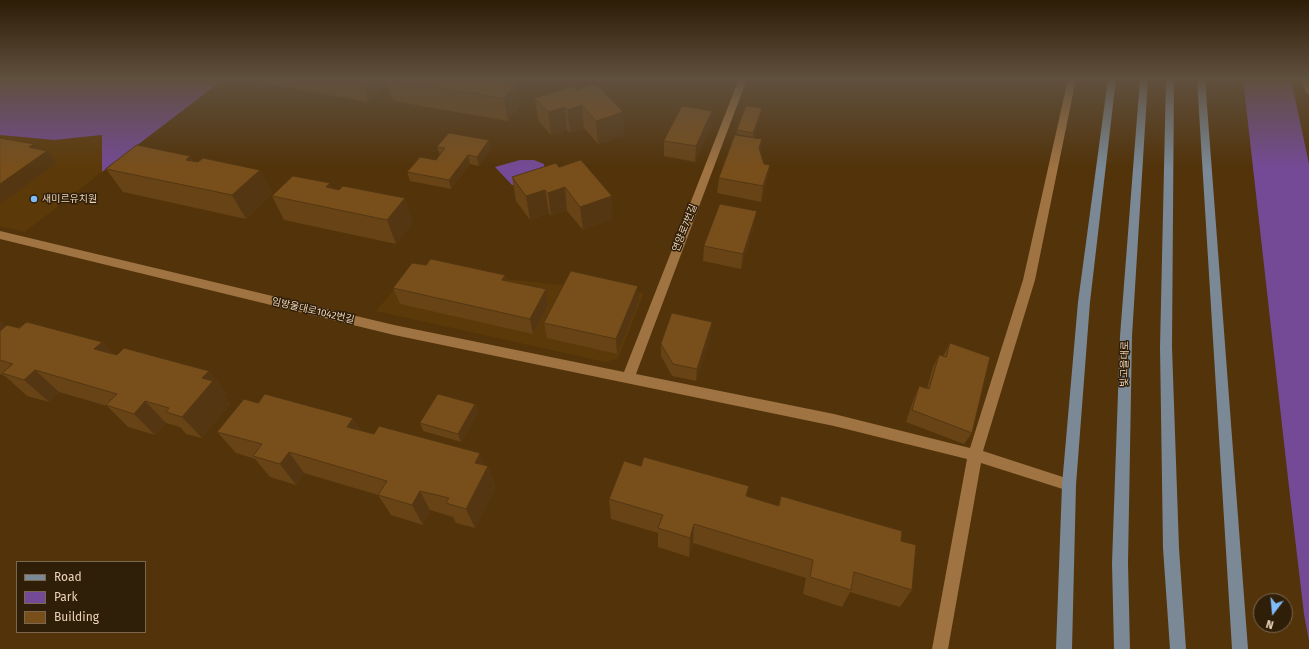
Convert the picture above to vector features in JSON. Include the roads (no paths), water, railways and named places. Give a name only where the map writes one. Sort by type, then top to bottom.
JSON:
[{"type":"main road","points":[[1064,649],[1069,485],[1084,302],[1108,109]]},
{"type":"main road","name":"빛고을대로","points":[[1122,649],[1120,563],[1126,336],[1142,109]]},
{"type":"main road","points":[[1170,109],[1166,348],[1171,548],[1178,649]]},
{"type":"main road","points":[[1203,109],[1240,649]]},
{"type":"street","name":"연양로7번길","points":[[628,378],[731,109]]},
{"type":"street","points":[[940,649],[974,455],[1029,280],[1065,109]]},
{"type":"street","name":"임방울대로1042번길","points":[[0,235],[394,330],[834,420],[974,455],[1069,485]]},
{"type":"place","name":"새미르유치원","points":[[34,199]]}]
